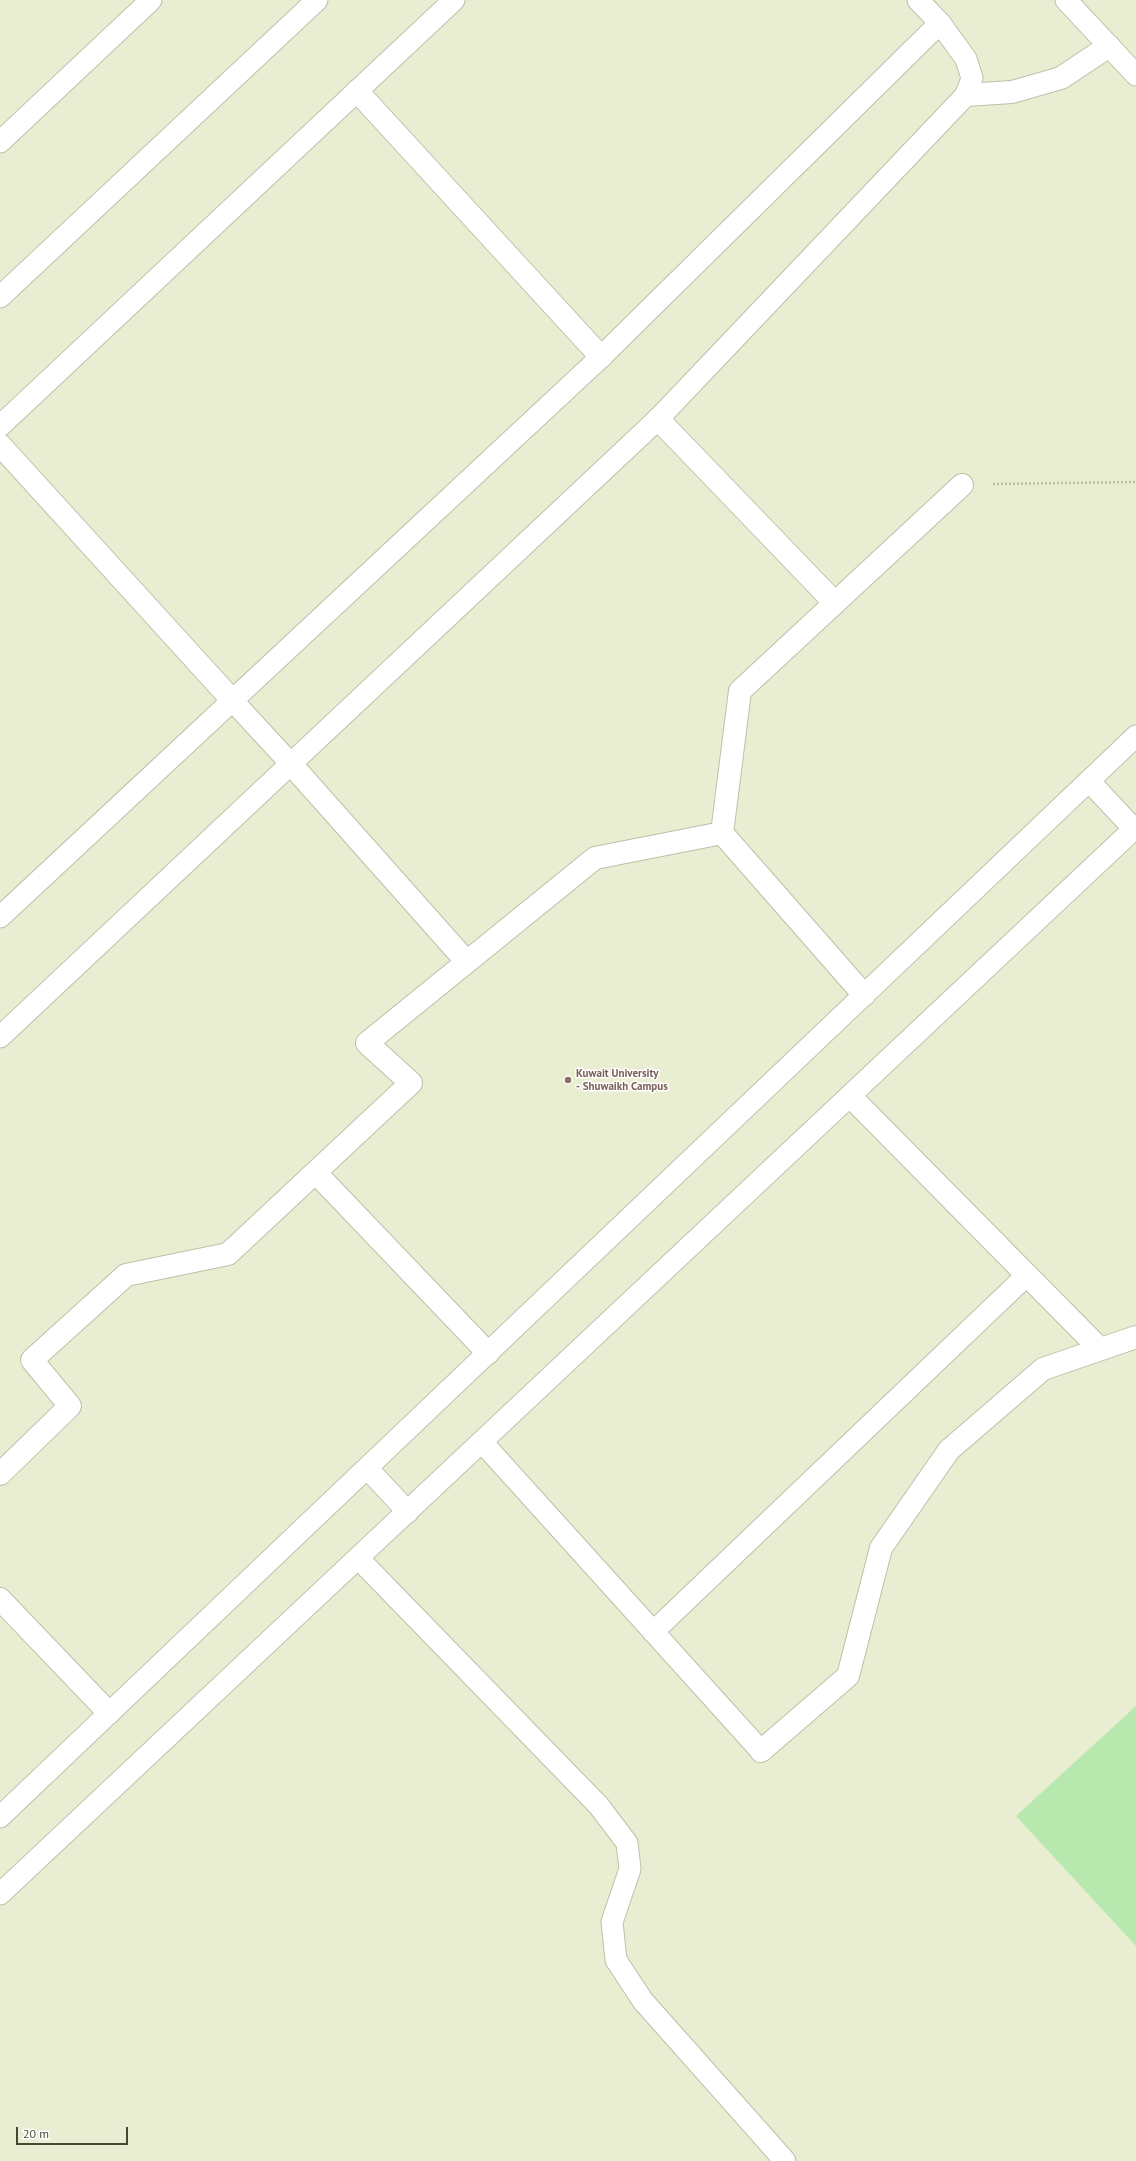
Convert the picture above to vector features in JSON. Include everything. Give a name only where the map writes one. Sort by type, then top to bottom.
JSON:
[{"type":"street","points":[[966,95],[1012,92],[1061,78],[1109,46]]},
{"type":"street","points":[[357,91],[601,357]]},
{"type":"street","points":[[658,419],[835,603]]},
{"type":"street","points":[[0,445],[232,700]]},
{"type":"street","points":[[864,995],[722,832],[740,691],[962,485]]},
{"type":"street","points":[[291,764],[466,961]]},
{"type":"street","points":[[0,1474],[70,1406],[32,1360],[126,1275],[228,1254],[411,1083],[367,1043],[466,961],[595,858],[722,832]]},
{"type":"street","points":[[850,1096],[1100,1350]]},
{"type":"street","points":[[316,1173],[488,1353]]},
{"type":"street","points":[[761,1751],[848,1676],[881,1548],[949,1450],[1043,1369],[1136,1337]]},
{"type":"street","points":[[0,1599],[109,1713]]},
{"type":"lane","points":[[0,142],[151,0]]},
{"type":"lane","points":[[0,297],[317,0]]},
{"type":"lane","points":[[0,426],[454,0]]},
{"type":"lane","points":[[0,1037],[658,419],[966,95],[972,78],[966,58],[940,23],[918,0]]},
{"type":"lane","points":[[1066,0],[1136,75]]},
{"type":"lane","points":[[0,917],[601,357],[940,23]]},
{"type":"lane","points":[[232,700],[291,764]]},
{"type":"lane","points":[[0,1817],[1136,736]]},
{"type":"lane","points":[[0,1894],[1135,829],[1089,781]]},
{"type":"lane","points":[[653,1632],[1026,1276]]},
{"type":"lane","points":[[482,1442],[761,1751]]},
{"type":"lane","points":[[367,1468],[408,1512]]},
{"type":"lane","points":[[358,1558],[599,1806],[627,1842],[630,1869],[612,1922],[616,1960],[643,2001],[785,2161]]},
{"type":"path","points":[[962,485],[1136,482]]},
{"type":"shaded area","name":"Kuwait University - Shuwaikh Campus","points":[[0,0],[1136,0],[1136,2161],[0,2161]]},
{"type":"green space","points":[[1136,1706],[1136,1946],[1016,1816]]},
{"type":"place","name":"Kuwait University - Shuwaikh Campus","points":[[568,1080]]}]
